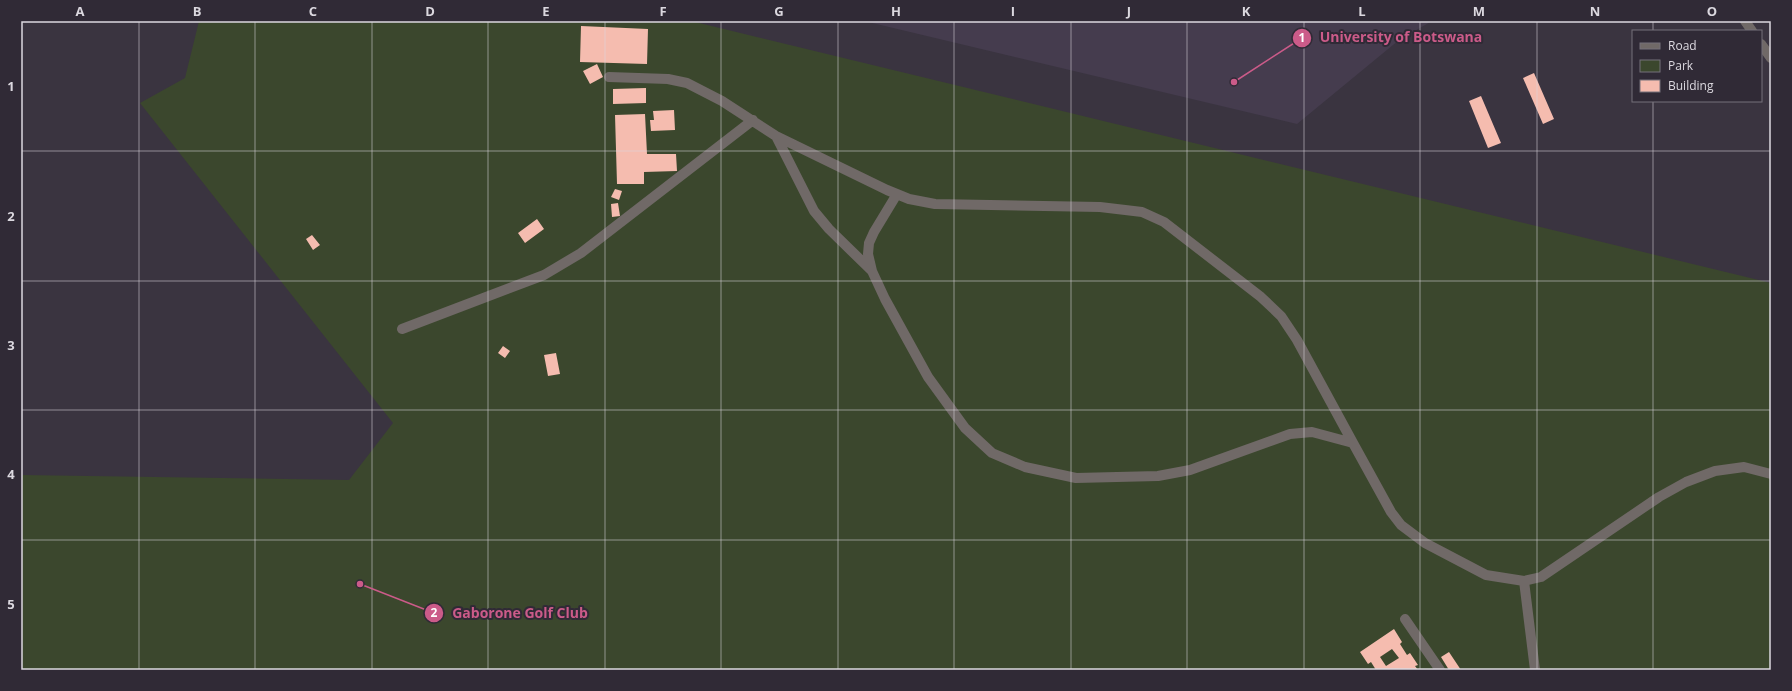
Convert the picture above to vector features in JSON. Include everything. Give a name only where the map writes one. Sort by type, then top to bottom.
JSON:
[{"type":"street","points":[[1745,21],[1751,30]]},
{"type":"street","points":[[1762,45],[1771,58]]},
{"type":"street","points":[[609,77],[668,79],[687,83],[722,101],[776,136],[909,200],[935,204],[1100,207],[1142,212],[1164,222],[1261,297],[1282,316],[1297,340],[1391,512],[1401,525],[1410,534],[1425,543],[1486,575],[1524,581],[1541,577],[1659,497],[1686,482],[1715,471],[1744,467],[1771,474]]},
{"type":"street","points":[[402,329],[544,275],[575,257],[753,120]]},
{"type":"street","points":[[776,136],[814,211],[829,229],[872,271]]},
{"type":"street","points":[[897,194],[874,232],[870,243],[868,254],[872,271],[885,299],[928,377],[965,428],[992,453],[1026,467],[1076,478],[1158,476],[1190,470],[1290,434],[1312,432],[1353,444]]},
{"type":"street","points":[[1524,581],[1535,670]]},
{"type":"street","points":[[1405,619],[1440,670]]},
{"type":"shaded area","points":[[864,21],[1432,21],[1399,40],[1297,124]]},
{"type":"green space","points":[[199,21],[691,21],[1771,283],[1771,670],[21,670],[21,475],[349,480],[393,423],[140,103],[185,78]]},
{"type":"building","points":[[581,26],[648,29],[647,64],[580,62]]},
{"type":"building","points":[[597,64],[603,77],[590,84],[583,71]]},
{"type":"building","points":[[1534,73],[1554,119],[1543,124],[1523,78]]},
{"type":"building","points":[[646,88],[646,103],[613,104],[613,89]]},
{"type":"building","points":[[1481,96],[1501,143],[1488,148],[1469,101]]},
{"type":"building","points":[[674,110],[675,130],[651,131],[650,120],[654,120],[653,111]]},
{"type":"building","points":[[645,114],[647,154],[676,154],[677,171],[644,172],[644,184],[617,184],[615,115]]},
{"type":"building","points":[[615,189],[622,191],[619,200],[611,197]]},
{"type":"building","points":[[618,203],[620,216],[612,217],[611,204]]},
{"type":"building","points":[[537,219],[544,229],[525,243],[518,233]]},
{"type":"building","points":[[312,235],[320,245],[313,250],[306,239]]},
{"type":"building","points":[[503,346],[510,351],[505,358],[498,353]]},
{"type":"building","points":[[556,353],[560,374],[548,376],[544,355]]},
{"type":"building","points":[[1394,629],[1402,642],[1400,644],[1407,655],[1410,653],[1418,665],[1415,666],[1418,670],[1376,670],[1371,662],[1368,664],[1360,652]],"holes":[[[1392,649],[1399,658],[1386,666],[1380,657]]]},
{"type":"building","points":[[1449,652],[1461,670],[1449,670],[1441,657]]},
{"type":"place","name":"University of Botswana","points":[[1234,82]]},
{"type":"place","name":"Gaborone Golf Club","points":[[360,584]]}]
